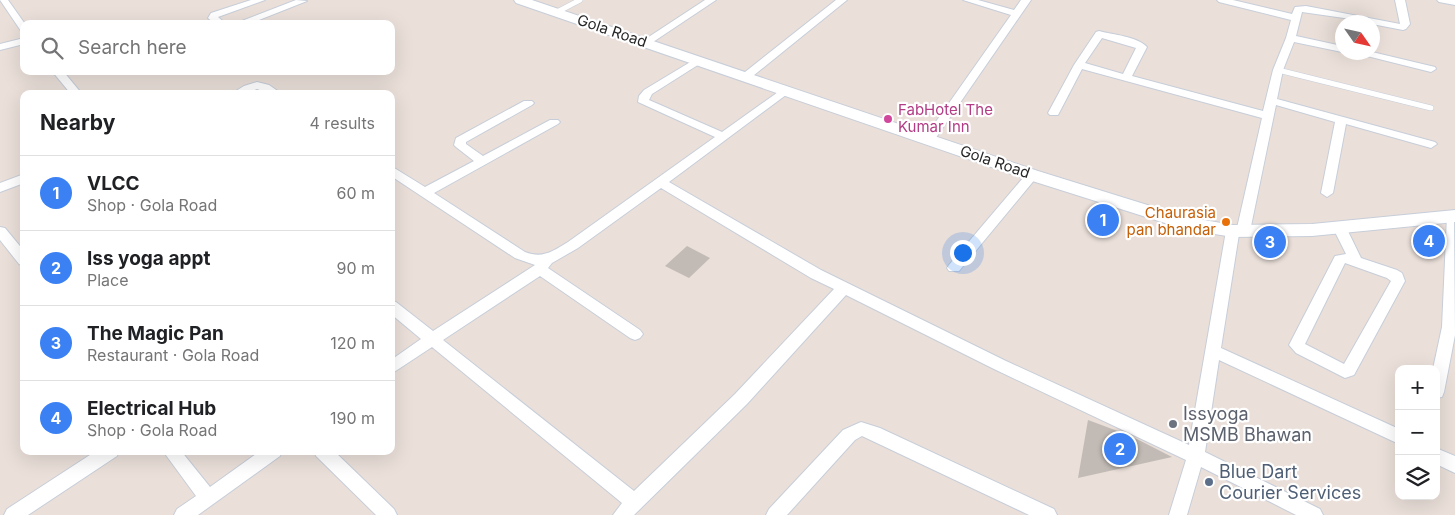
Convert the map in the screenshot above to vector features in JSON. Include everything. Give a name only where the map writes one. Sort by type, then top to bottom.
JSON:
[{"type":"street","points":[[2,0],[20,24]]},
{"type":"street","points":[[215,20],[212,18],[214,15],[257,0]]},
{"type":"street","name":"Gola Road","points":[[520,0],[1032,175],[1184,223],[1238,231],[1340,228],[1454,216]]},
{"type":"street","points":[[646,42],[711,0]]},
{"type":"street","points":[[744,78],[842,0]]},
{"type":"street","points":[[968,0],[1017,14]]},
{"type":"street","points":[[929,140],[1026,0]]},
{"type":"street","points":[[1222,0],[1296,18]]},
{"type":"street","points":[[1178,515],[1196,456],[1214,351],[1238,231],[1272,101],[1278,70],[1291,38],[1298,9],[1302,8],[1403,27],[1405,24],[1400,0]]},
{"type":"street","points":[[1442,0],[1455,2]]},
{"type":"street","points":[[249,20],[302,1]]},
{"type":"street","points":[[1054,113],[1079,65],[1099,34],[1106,34],[1142,47],[1126,78]]},
{"type":"street","points":[[1291,38],[1335,48]]},
{"type":"street","points":[[0,47],[20,41]]},
{"type":"street","points":[[1380,58],[1430,69]]},
{"type":"street","points":[[697,61],[648,92],[644,96],[644,102],[724,137]]},
{"type":"street","points":[[1079,65],[1268,116]]},
{"type":"street","points":[[61,75],[74,90]]},
{"type":"street","points":[[245,90],[258,84],[264,85],[271,90]]},
{"type":"street","points":[[395,365],[559,254],[785,92]]},
{"type":"street","points":[[1272,101],[1431,144]]},
{"type":"street","points":[[483,161],[460,145],[460,140],[528,103]]},
{"type":"street","points":[[1327,193],[1341,120]]},
{"type":"street","points":[[424,193],[554,122]]},
{"type":"street","points":[[395,173],[520,255],[543,265],[635,334]]},
{"type":"street","points":[[954,268],[1032,175]]},
{"type":"street","points":[[0,188],[20,180]]},
{"type":"street","points":[[660,182],[816,274],[1000,365],[1196,456],[1314,515]]},
{"type":"street","points":[[1440,371],[1448,328],[1453,264],[1454,216]]},
{"type":"street","points":[[1340,228],[1356,261],[1392,274],[1397,277],[1398,281],[1348,371],[1345,372],[1300,349],[1297,344],[1340,259],[1356,261]]},
{"type":"street","points":[[0,230],[20,256]]},
{"type":"street","points":[[622,515],[741,399],[844,288]]},
{"type":"street","points":[[395,309],[634,502]]},
{"type":"street","points":[[1214,351],[1395,435]]},
{"type":"street","points":[[775,515],[849,436],[861,429],[874,433],[1048,515]]},
{"type":"street","points":[[13,515],[105,455]]},
{"type":"street","points":[[175,455],[208,498]]},
{"type":"street","points":[[183,515],[268,455]]},
{"type":"street","points":[[326,455],[388,515]]},
{"type":"street","points":[[1440,457],[1455,465]]},
{"type":"lane","points":[[557,12],[580,0]]},
{"type":"lane","points":[[1278,70],[1431,108]]},
{"type":"building","points":[[687,246],[710,258],[689,278],[665,266]]},
{"type":"building","points":[[1088,420],[1131,436],[1172,457],[1078,478]]},
{"type":"place","name":"FabHotel The Kumar Inn","points":[[888,119]]},
{"type":"place","name":"VLCC","points":[[1103,220]]},
{"type":"place","name":"Chaurasia pan bhandar","points":[[1226,222]]},
{"type":"place","name":"Electrical Hub","points":[[1429,241]]},
{"type":"place","name":"The Magic Pan","points":[[1270,242]]},
{"type":"place","name":"Issyoga MSMB Bhawan","points":[[1173,424]]},
{"type":"place","name":"Iss yoga appt","points":[[1120,449]]},
{"type":"place","name":"Blue Dart Courier Services","points":[[1209,482]]}]
